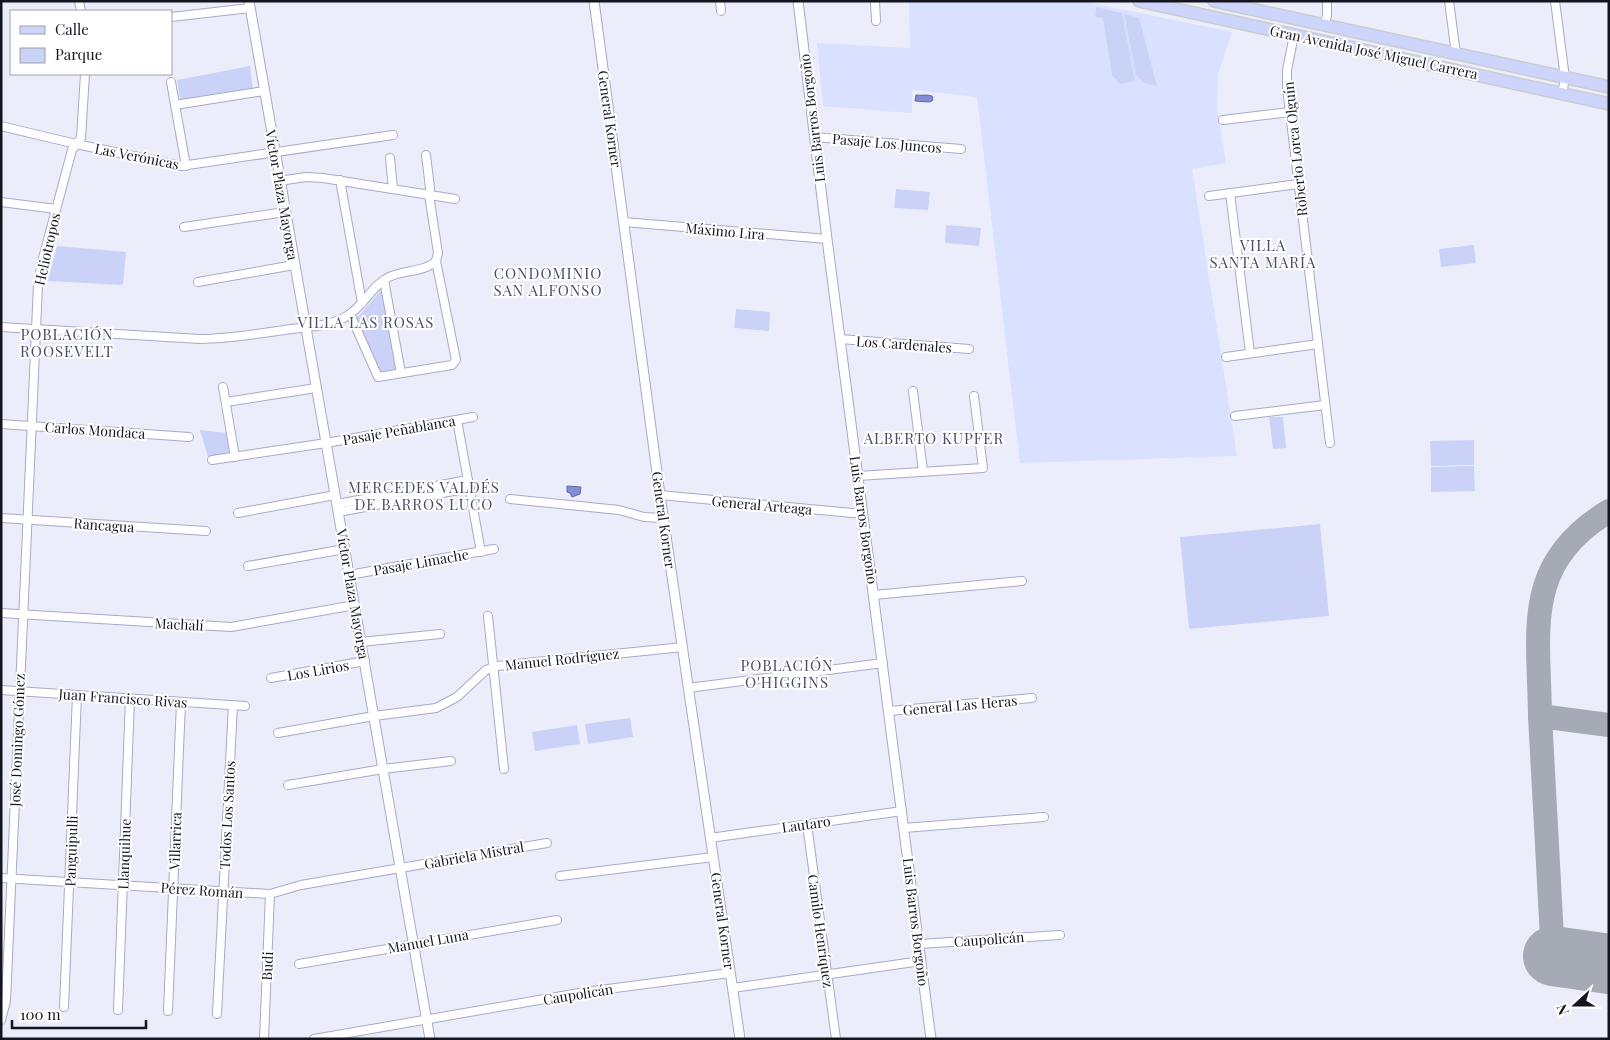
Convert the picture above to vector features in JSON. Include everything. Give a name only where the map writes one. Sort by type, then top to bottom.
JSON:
[{"type":"main road","name":"Gran Avenida José Miguel Carrera","points":[[1140,1],[1609,104]]},
{"type":"main road","name":"Gran Avenida José Miguel Carrera","points":[[1216,1],[1609,88]]},
{"type":"street","name":"General Korner","points":[[594,1],[663,518],[740,1039]]},
{"type":"street","points":[[720,1],[721,11]]},
{"type":"street","name":"Luis Barros Borgoño","points":[[798,1],[826,239],[931,1039]]},
{"type":"street","points":[[875,1],[876,21]]},
{"type":"street","points":[[1324,26],[1327,16],[1327,1]]},
{"type":"street","points":[[1450,1],[1456,54]]},
{"type":"street","points":[[1555,1],[1566,78],[1562,94]]},
{"type":"street","points":[[172,17],[249,5]]},
{"type":"street","name":"Víctor Plaza Mayorga","points":[[249,5],[430,1039]]},
{"type":"street","name":"Roberto Lorca Olguín","points":[[1294,35],[1286,77],[1330,443]]},
{"type":"street","name":"Heliotropos","points":[[27,520],[38,277],[72,150],[81,138],[85,75]]},
{"type":"street","points":[[171,82],[186,166]]},
{"type":"street","points":[[175,105],[264,91]]},
{"type":"street","points":[[1223,120],[1290,112]]},
{"type":"street","name":"Las Verónicas","points":[[1,126],[172,165],[186,166],[274,151],[393,135]]},
{"type":"street","name":"Pasaje Los Juncos","points":[[814,137],[961,149]]},
{"type":"street","points":[[350,314],[378,378],[455,363],[456,360],[436,261],[438,253],[429,195],[430,188],[426,155]]},
{"type":"street","points":[[390,158],[393,189]]},
{"type":"street","points":[[279,181],[306,177],[340,180],[455,199]]},
{"type":"street","points":[[340,180],[362,303]]},
{"type":"street","points":[[1209,196],[1298,184]]},
{"type":"street","points":[[1230,193],[1250,353]]},
{"type":"street","points":[[1,202],[56,209]]},
{"type":"street","points":[[184,227],[285,212]]},
{"type":"street","name":"Máximo Lira","points":[[624,222],[826,239]]},
{"type":"street","points":[[1,327],[206,339],[228,338],[305,327],[336,322],[350,314],[384,280],[392,275],[430,265],[436,261]]},
{"type":"street","points":[[198,282],[294,265]]},
{"type":"street","points":[[384,280],[401,373]]},
{"type":"street","name":"Los Cardenales","points":[[840,339],[969,349]]},
{"type":"street","points":[[1226,356],[1318,344]]},
{"type":"street","points":[[223,387],[235,457]]},
{"type":"street","points":[[226,402],[316,388]]},
{"type":"street","points":[[913,391],[923,471]]},
{"type":"street","points":[[858,476],[983,468],[974,396]]},
{"type":"street","points":[[1235,416],[1325,405]]},
{"type":"street","name":"Pasaje Peñablanca","points":[[212,460],[326,443],[473,417]]},
{"type":"street","points":[[457,420],[481,552]]},
{"type":"street","name":"Carlos Mondaca","points":[[1,424],[189,437]]},
{"type":"street","points":[[238,513],[337,504],[469,484]]},
{"type":"street","name":"General Arteaga","points":[[660,495],[863,514]]},
{"type":"street","points":[[510,499],[619,510],[644,517],[663,518]]},
{"type":"street","name":"Rancagua","points":[[1,518],[206,531]]},
{"type":"street","name":"José Domingo Gómez","points":[[1,1020],[6,1000],[27,520]]},
{"type":"street","points":[[248,566],[345,549]]},
{"type":"street","name":"Pasaje Limache","points":[[349,575],[494,550]]},
{"type":"street","points":[[874,595],[1022,580]]},
{"type":"street","name":"Machalí","points":[[1,613],[231,627],[355,605]]},
{"type":"street","points":[[488,616],[504,768]]},
{"type":"street","points":[[361,642],[440,634]]},
{"type":"street","name":"Manuel Rodríguez","points":[[278,733],[374,716],[428,710],[457,698],[481,674],[493,667],[682,647]]},
{"type":"street","name":"Los Lirios","points":[[271,678],[364,661]]},
{"type":"street","points":[[688,688],[883,663]]},
{"type":"street","name":"Juan Francisco Rivas","points":[[1,690],[244,706]]},
{"type":"street","name":"Panguipulli","points":[[64,1007],[78,695]]},
{"type":"street","name":"General Las Heras","points":[[889,711],[1032,698]]},
{"type":"street","name":"Llanquihue","points":[[118,1010],[130,699]]},
{"type":"street","name":"Villarrica","points":[[168,1011],[181,702]]},
{"type":"street","name":"Todos Los Santos","points":[[217,1014],[233,705]]},
{"type":"street","points":[[288,785],[383,769],[451,762]]},
{"type":"street","name":"Lautaro","points":[[710,838],[902,811]]},
{"type":"street","points":[[904,828],[1044,817]]},
{"type":"street","name":"Camilo Henríquez","points":[[807,824],[836,1039]]},
{"type":"street","name":"Gabriela Mistral","points":[[400,868],[547,843]]},
{"type":"street","points":[[560,876],[713,857]]},
{"type":"street","name":"Pérez Román","points":[[1,878],[270,894],[301,885],[400,868]]},
{"type":"street","name":"Budi","points":[[264,1039],[270,894]]},
{"type":"street","name":"Manuel Luna","points":[[299,964],[557,920]]},
{"type":"street","name":"Caupolicán","points":[[919,944],[1060,935]]},
{"type":"street","points":[[733,988],[921,961]]},
{"type":"street","name":"Caupolicán","points":[[314,1039],[576,994],[730,973]]},
{"type":"shaded area","points":[[909,1],[1081,1],[1232,32],[1218,74],[1217,108],[1226,163],[1192,169],[1237,456],[1020,463],[977,97],[912,90],[912,113],[823,106],[817,43],[910,48]]},
{"type":"green space","points":[[1096,7],[1122,13],[1135,81],[1120,84],[1112,75],[1103,18],[1095,17]]},
{"type":"green space","points":[[1124,14],[1139,18],[1157,86],[1144,83],[1136,75]]},
{"type":"green space","points":[[250,66],[253,90],[181,103],[177,80]]},
{"type":"green space","points":[[896,189],[930,192],[928,210],[894,208]]},
{"type":"green space","points":[[946,225],[981,228],[979,246],[945,243]]},
{"type":"green space","points":[[1474,245],[1476,263],[1441,267],[1439,249]]},
{"type":"green space","points":[[57,246],[126,252],[123,285],[48,281]]},
{"type":"green space","points":[[383,288],[398,369],[379,374],[356,319]]},
{"type":"green space","points":[[736,309],[770,312],[769,331],[734,328]]},
{"type":"green space","points":[[1269,417],[1283,417],[1286,448],[1273,449]]},
{"type":"green space","points":[[200,430],[228,433],[232,453],[208,457]]},
{"type":"green space","points":[[1474,440],[1474,465],[1431,466],[1430,441]]},
{"type":"green space","points":[[1474,466],[1475,491],[1431,492],[1431,467]]},
{"type":"green space","points":[[1320,524],[1329,616],[1189,629],[1180,537]]},
{"type":"green space","points":[[630,718],[633,737],[588,744],[585,724]]},
{"type":"green space","points":[[577,725],[580,744],[535,751],[532,732]]},
{"type":"water","points":[[916,95],[930,95],[933,100],[930,102],[915,101]]},
{"type":"water","points":[[567,486],[581,487],[580,494],[572,497],[567,492]]},
{"type":"taxiway","points":[[1540,716],[1538,627],[1542,601],[1549,576],[1561,553],[1581,531],[1609,511]]},
{"type":"taxiway","points":[[1553,956],[1540,716],[1609,725]]},
{"type":"runway","points":[[1553,956],[1609,964]]},
{"type":"district","name":"VILLA SANTA MARÍA","points":[[1263,254]]},
{"type":"district","name":"CONDOMINIO SAN ALFONSO","points":[[548,282]]},
{"type":"district","name":"VILLA LAS ROSAS","points":[[366,322]]},
{"type":"district","name":"POBLACIÓN ROOSEVELT","points":[[67,342]]},
{"type":"district","name":"ALBERTO KUPFER","points":[[934,438]]},
{"type":"district","name":"MERCEDES VALDÉS DE BARROS LUCO","points":[[424,496]]},
{"type":"district","name":"POBLACIÓN O'HIGGINS","points":[[787,674]]}]
